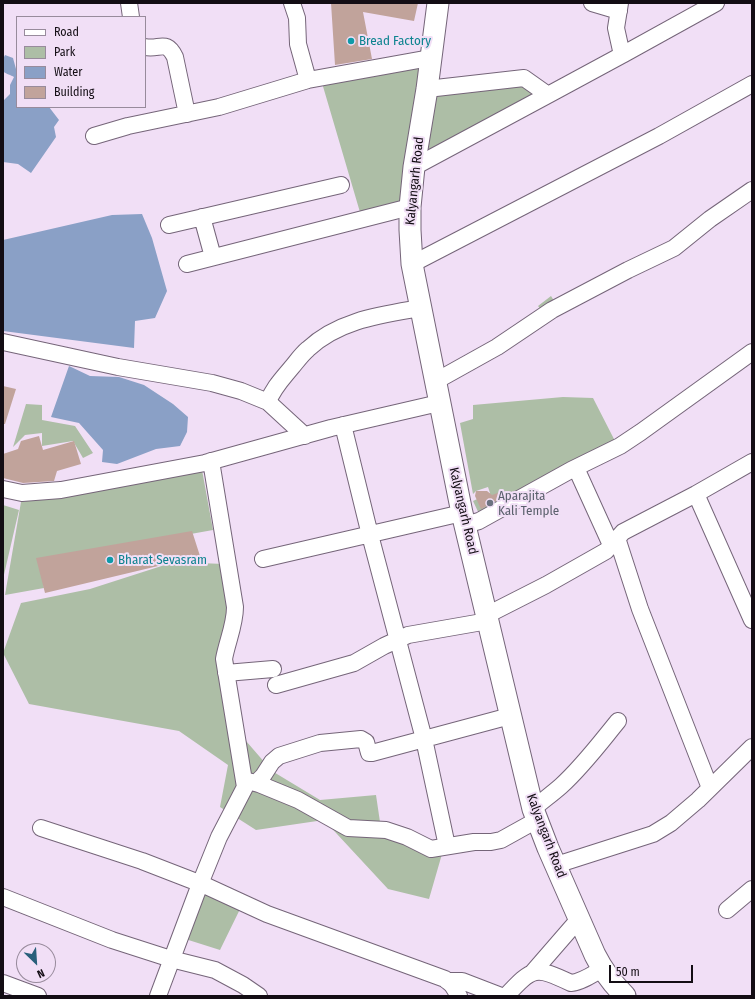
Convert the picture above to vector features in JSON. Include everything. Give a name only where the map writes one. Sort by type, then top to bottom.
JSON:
[{"type":"main road","name":"Kalyangarh Road","points":[[438,3],[427,89],[414,167],[410,207],[412,264],[436,381],[439,403],[464,519],[510,716],[535,815],[602,968],[612,983],[625,996]]},
{"type":"street","points":[[129,3],[131,16]]},
{"type":"street","points":[[292,3],[297,18],[298,44],[308,80]]},
{"type":"street","points":[[592,3],[620,7],[616,28],[622,55]]},
{"type":"street","points":[[414,167],[716,3]]},
{"type":"street","points":[[146,47],[163,46],[172,51],[175,57],[188,114]]},
{"type":"street","points":[[94,136],[128,126],[219,107],[308,80],[430,58]]},
{"type":"street","points":[[427,89],[524,78],[548,95]]},
{"type":"street","points":[[412,264],[659,136],[752,84]]},
{"type":"street","points":[[169,225],[341,185]]},
{"type":"street","points":[[436,381],[497,347],[552,310],[628,270],[674,248],[710,219],[752,190]]},
{"type":"street","points":[[187,264],[410,207]]},
{"type":"street","points":[[202,217],[213,257]]},
{"type":"street","points":[[268,402],[270,394],[280,381],[308,349],[326,335],[348,323],[379,315],[421,308]]},
{"type":"street","points":[[3,342],[118,366],[212,383],[241,391],[268,402],[305,436]]},
{"type":"street","points":[[263,559],[370,535],[464,519],[478,521],[620,446],[752,352]]},
{"type":"street","points":[[3,490],[22,492],[61,490],[211,462],[343,425],[439,403]]},
{"type":"street","points":[[343,425],[370,535],[424,739],[448,846]]},
{"type":"street","points":[[211,462],[235,607],[234,622],[224,659],[250,782]]},
{"type":"street","points":[[226,674],[274,677],[354,663],[408,635],[487,618],[606,550],[623,532],[696,494],[752,462]]},
{"type":"street","points":[[576,468],[614,542],[710,788]]},
{"type":"street","points":[[696,494],[752,620]]},
{"type":"street","points":[[158,996],[219,837],[245,787],[250,782],[263,776],[272,762],[279,756],[320,743],[361,739],[366,742],[370,753],[372,753],[510,716]]},
{"type":"street","points":[[250,782],[298,800],[348,828],[386,830],[407,837],[431,849],[474,842],[491,842],[501,840],[535,815],[592,753],[618,721]]},
{"type":"street","points":[[556,865],[653,834],[671,823],[698,800],[752,747]]},
{"type":"street","points":[[41,828],[142,861],[200,884],[267,914],[447,981],[452,985],[459,996]]},
{"type":"street","points":[[727,910],[752,889]]},
{"type":"street","points":[[3,897],[112,940],[171,959],[215,970],[243,985],[259,996]]},
{"type":"street","points":[[506,996],[527,975],[533,972],[579,918]]},
{"type":"street","points":[[533,972],[551,973],[572,983],[602,968]]},
{"type":"street","points":[[447,981],[462,981],[501,996]]},
{"type":"street","points":[[3,983],[38,996]]},
{"type":"green space","points":[[430,58],[425,94],[522,81],[542,94],[416,162],[410,207],[362,219],[322,83]]},
{"type":"green space","points":[[551,296],[556,304],[543,312],[538,306]]},
{"type":"green space","points":[[563,397],[593,398],[615,441],[481,518],[473,501],[490,493],[488,487],[476,491],[473,494],[460,423],[473,419],[473,405]]},
{"type":"green space","points":[[26,404],[42,405],[42,420],[75,426],[93,453],[83,458],[73,441],[42,446],[42,433],[25,435],[13,447]]},
{"type":"green space","points":[[202,470],[213,530],[40,561],[44,588],[5,595],[21,502]]},
{"type":"green space","points":[[3,505],[19,510],[3,579]]},
{"type":"green space","points":[[174,562],[224,564],[240,734],[272,771],[320,800],[376,795],[380,822],[442,854],[429,899],[388,889],[324,820],[256,830],[220,807],[228,765],[179,731],[29,704],[3,653],[21,603],[90,589]]},
{"type":"green space","points":[[200,884],[243,903],[220,950],[179,937]]},
{"type":"water","points":[[5,55],[13,58],[16,69],[16,108],[50,108],[59,120],[54,127],[56,137],[31,173],[18,164],[3,162],[3,101],[10,94],[10,85],[14,77],[5,73],[3,70]]},
{"type":"water","points":[[142,214],[152,238],[167,291],[155,318],[135,321],[134,348],[3,331],[3,240],[112,215]]},
{"type":"water","points":[[69,366],[90,376],[119,377],[144,385],[173,404],[188,417],[187,432],[180,446],[156,449],[117,464],[102,462],[103,450],[79,423],[51,417]]},
{"type":"building","name":"Bread Factory","points":[[331,3],[418,3],[414,21],[363,12],[372,59],[335,65]]},
{"type":"building","points":[[3,386],[16,389],[5,424],[3,424]]},
{"type":"building","points":[[39,436],[43,450],[74,441],[81,464],[57,471],[54,481],[23,483],[3,478],[3,454],[18,449],[21,441]]},
{"type":"building","name":"Aparajita Kali Temple","points":[[476,491],[487,491],[492,495],[503,491],[505,496],[481,509],[475,496]]},
{"type":"building","name":"Bharat Sevasram","points":[[192,531],[200,556],[45,593],[36,558]]},
{"type":"place","name":"Bread Factory","points":[[351,41]]},
{"type":"place","name":"Aparajita Kali Temple","points":[[490,503]]},
{"type":"place","name":"Bharat Sevasram","points":[[110,560]]}]
